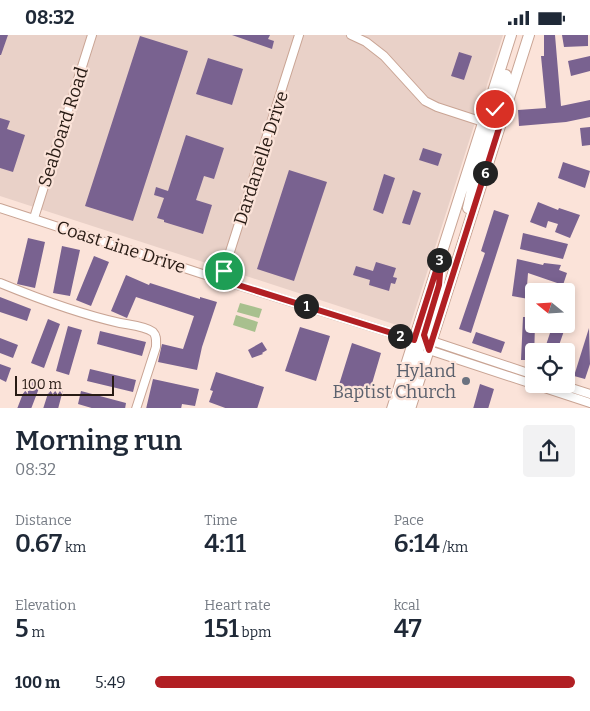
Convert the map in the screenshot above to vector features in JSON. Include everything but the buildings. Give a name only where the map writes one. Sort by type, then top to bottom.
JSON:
[{"type":"main road","points":[[392,408],[512,35]]},
{"type":"main road","points":[[500,125],[494,114],[511,59],[516,35]]},
{"type":"main road","points":[[410,408],[529,35]]},
{"type":"main road","points":[[457,260],[472,190],[490,134],[488,127],[483,122]]},
{"type":"main road","points":[[430,345],[424,335],[439,285],[442,252]]},
{"type":"main road","points":[[402,408],[418,359],[418,345],[414,340]]},
{"type":"street","name":"Seaboard Road","points":[[34,218],[92,35]]},
{"type":"street","name":"Dardanelle Drive","points":[[222,280],[299,35]]},
{"type":"street","points":[[351,35],[366,42],[384,56],[425,101],[437,107],[483,122]]},
{"type":"street","name":"Coast Line Drive","points":[[0,207],[222,280],[414,340]]},
{"type":"street","points":[[0,283],[42,300],[99,318],[145,328],[154,333],[157,339],[156,347],[136,408]]},
{"type":"street","points":[[430,345],[525,372]]},
{"type":"street","points":[[430,345],[590,403]]},
{"type":"street","points":[[575,389],[590,394]]},
{"type":"shaded area","points":[[0,35],[503,35],[409,329],[0,196]]},
{"type":"green space","points":[[240,303],[262,309],[259,318],[237,312]]},
{"type":"green space","points":[[236,315],[258,322],[255,332],[233,325]]},
{"type":"place","name":"Hyland Baptist Church","points":[[466,381]]},
{"type":"route","points":[[224,271],[222,280],[414,340],[442,252],[439,285],[424,335],[429,350],[500,125],[494,114],[495,109]]}]
